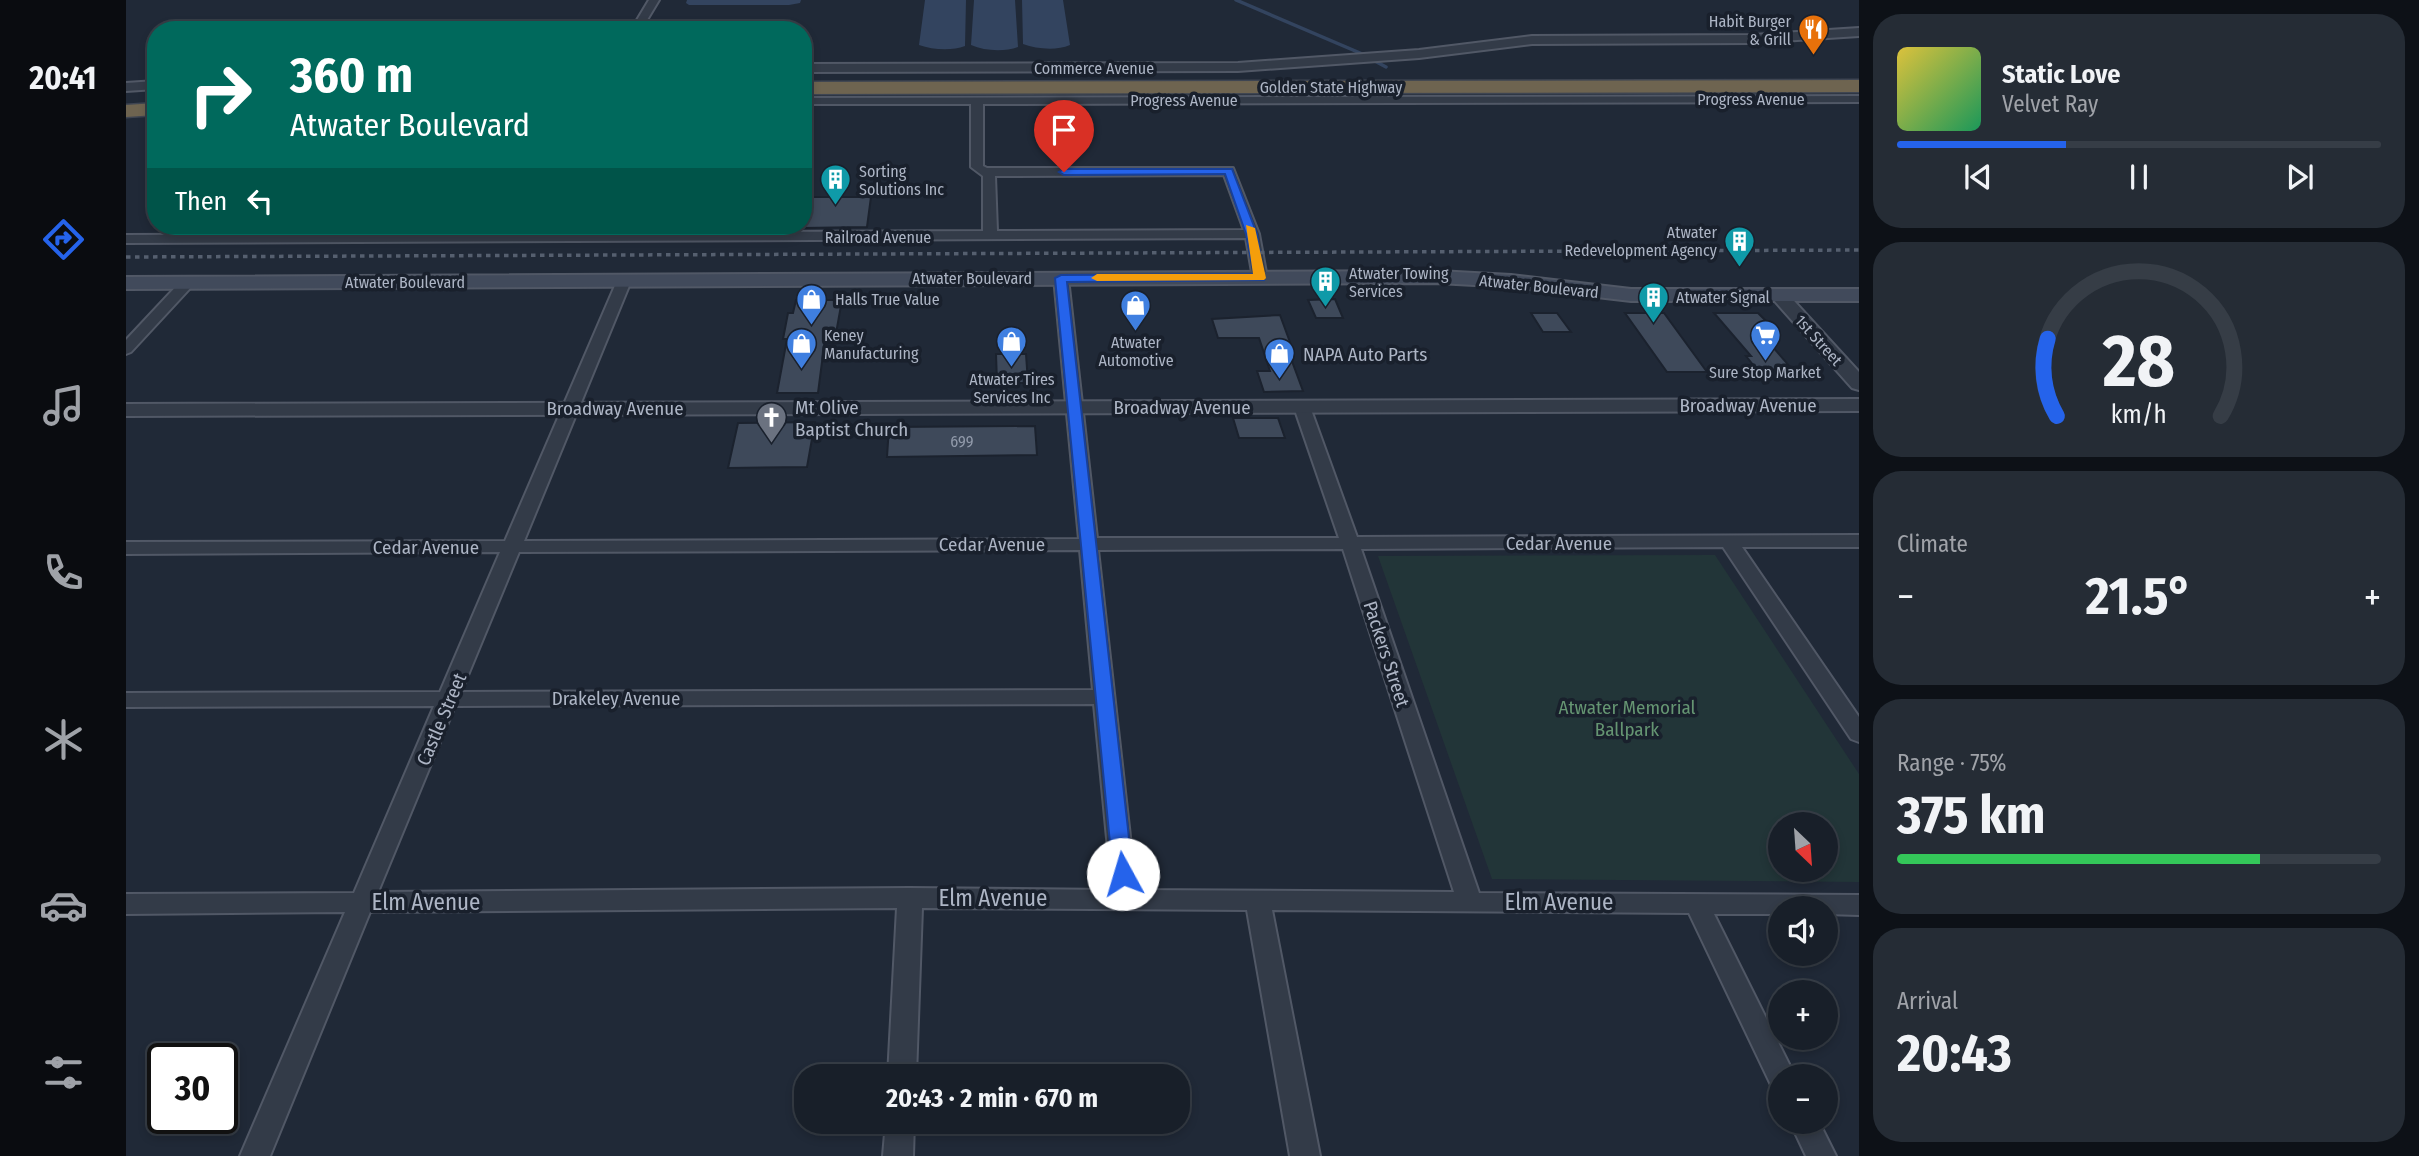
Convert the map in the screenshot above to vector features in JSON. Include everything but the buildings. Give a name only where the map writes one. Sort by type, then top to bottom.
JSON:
[{"type":"highway","name":"Golden State Highway","points":[[812,76],[1859,74]]},
{"type":"highway","name":"Golden State Highway","points":[[812,89],[1859,86]]},
{"type":"highway","points":[[126,100],[147,98]]},
{"type":"highway","points":[[126,111],[147,110]]},
{"type":"main road","name":"Atwater Boulevard","points":[[126,282],[1438,277],[1511,281],[1631,295],[1859,295]]},
{"type":"street","points":[[641,21],[654,0]]},
{"type":"street","name":"Commerce Avenue","points":[[1384,56],[1406,49],[1507,36],[1747,33],[1859,25]]},
{"type":"street","name":"Commerce Avenue","points":[[812,68],[1238,67],[1354,59],[1532,40],[1753,39],[1859,32]]},
{"type":"street","points":[[126,87],[147,86]]},
{"type":"street","name":"Progress Avenue","points":[[812,101],[1859,99]]},
{"type":"street","points":[[977,101],[977,167],[989,175],[990,237]]},
{"type":"street","points":[[983,172],[1229,171],[1252,234],[1260,278]]},
{"type":"street","name":"Railroad Avenue","points":[[802,235],[990,237],[1252,234]]},
{"type":"street","name":"Railroad Avenue","points":[[126,239],[351,235]]},
{"type":"street","points":[[1061,278],[1125,899]]},
{"type":"street","name":"Castle Street","points":[[255,1156],[624,281]]},
{"type":"street","points":[[126,349],[188,282]]},
{"type":"street","name":"1st Street","points":[[1779,295],[1859,384]]},
{"type":"street","name":"Broadway Avenue","points":[[126,410],[1859,405]]},
{"type":"street","name":"Packers Street","points":[[1302,407],[1470,902]]},
{"type":"street","name":"Cedar Avenue","points":[[126,548],[1859,541]]},
{"type":"street","points":[[1729,542],[1859,734]]},
{"type":"street","name":"Drakeley Avenue","points":[[126,700],[1106,697]]},
{"type":"street","points":[[903,1064],[911,898]]},
{"type":"street","name":"Elm Avenue","points":[[126,904],[911,898],[1859,905]]},
{"type":"street","points":[[1258,900],[1305,1156]]},
{"type":"street","points":[[1696,903],[1775,1064]]},
{"type":"street","points":[[898,1156],[899,1134]]},
{"type":"street","points":[[1810,1134],[1821,1156]]},
{"type":"green space","name":"Atwater Memorial Ballpark","points":[[1715,555],[1859,774],[1859,882],[1838,882],[1838,812],[1768,812],[1768,881],[1492,879],[1378,556]]},
{"type":"water","points":[[687,0],[801,0],[800,3],[789,5],[689,5]]},
{"type":"water","points":[[925,0],[966,0],[965,46],[942,49],[919,45]]},
{"type":"water","points":[[974,0],[1015,0],[1018,47],[994,50],[971,45]]},
{"type":"water","points":[[1022,0],[1063,0],[1070,45],[1046,49],[1023,44]]},
{"type":"waterway","points":[[1236,0],[1360,53],[1386,67]]},
{"type":"railway","points":[[126,257],[1859,250]]},
{"type":"slow traffic","points":[[1097,278],[1260,278],[1250,228]]},
{"type":"place","name":"Habit Burger & Grill","points":[[1814,57]]},
{"type":"place","name":"Sorting Solutions Inc","points":[[836,207]]},
{"type":"place","name":"Atwater Redevelopment Agency","points":[[1740,268]]},
{"type":"place","name":"Atwater Towing Services","points":[[1326,309]]},
{"type":"place","name":"Atwater Signal","points":[[1653,324]]},
{"type":"place","name":"Halls True Value","points":[[812,326]]},
{"type":"place","name":"Atwater Automotive","points":[[1136,332]]},
{"type":"place","name":"Sure Stop Market","points":[[1765,362]]},
{"type":"place","name":"Atwater Tires Services Inc","points":[[1012,369]]},
{"type":"place","name":"Keney Manufacturing","points":[[801,371]]},
{"type":"place","name":"NAPA Auto Parts","points":[[1280,381]]},
{"type":"place","name":"Mt Olive Baptist Church","points":[[772,445]]},
{"type":"route","points":[[1064,172],[1229,171],[1252,234],[1260,278],[1061,278],[1123,874]]}]
